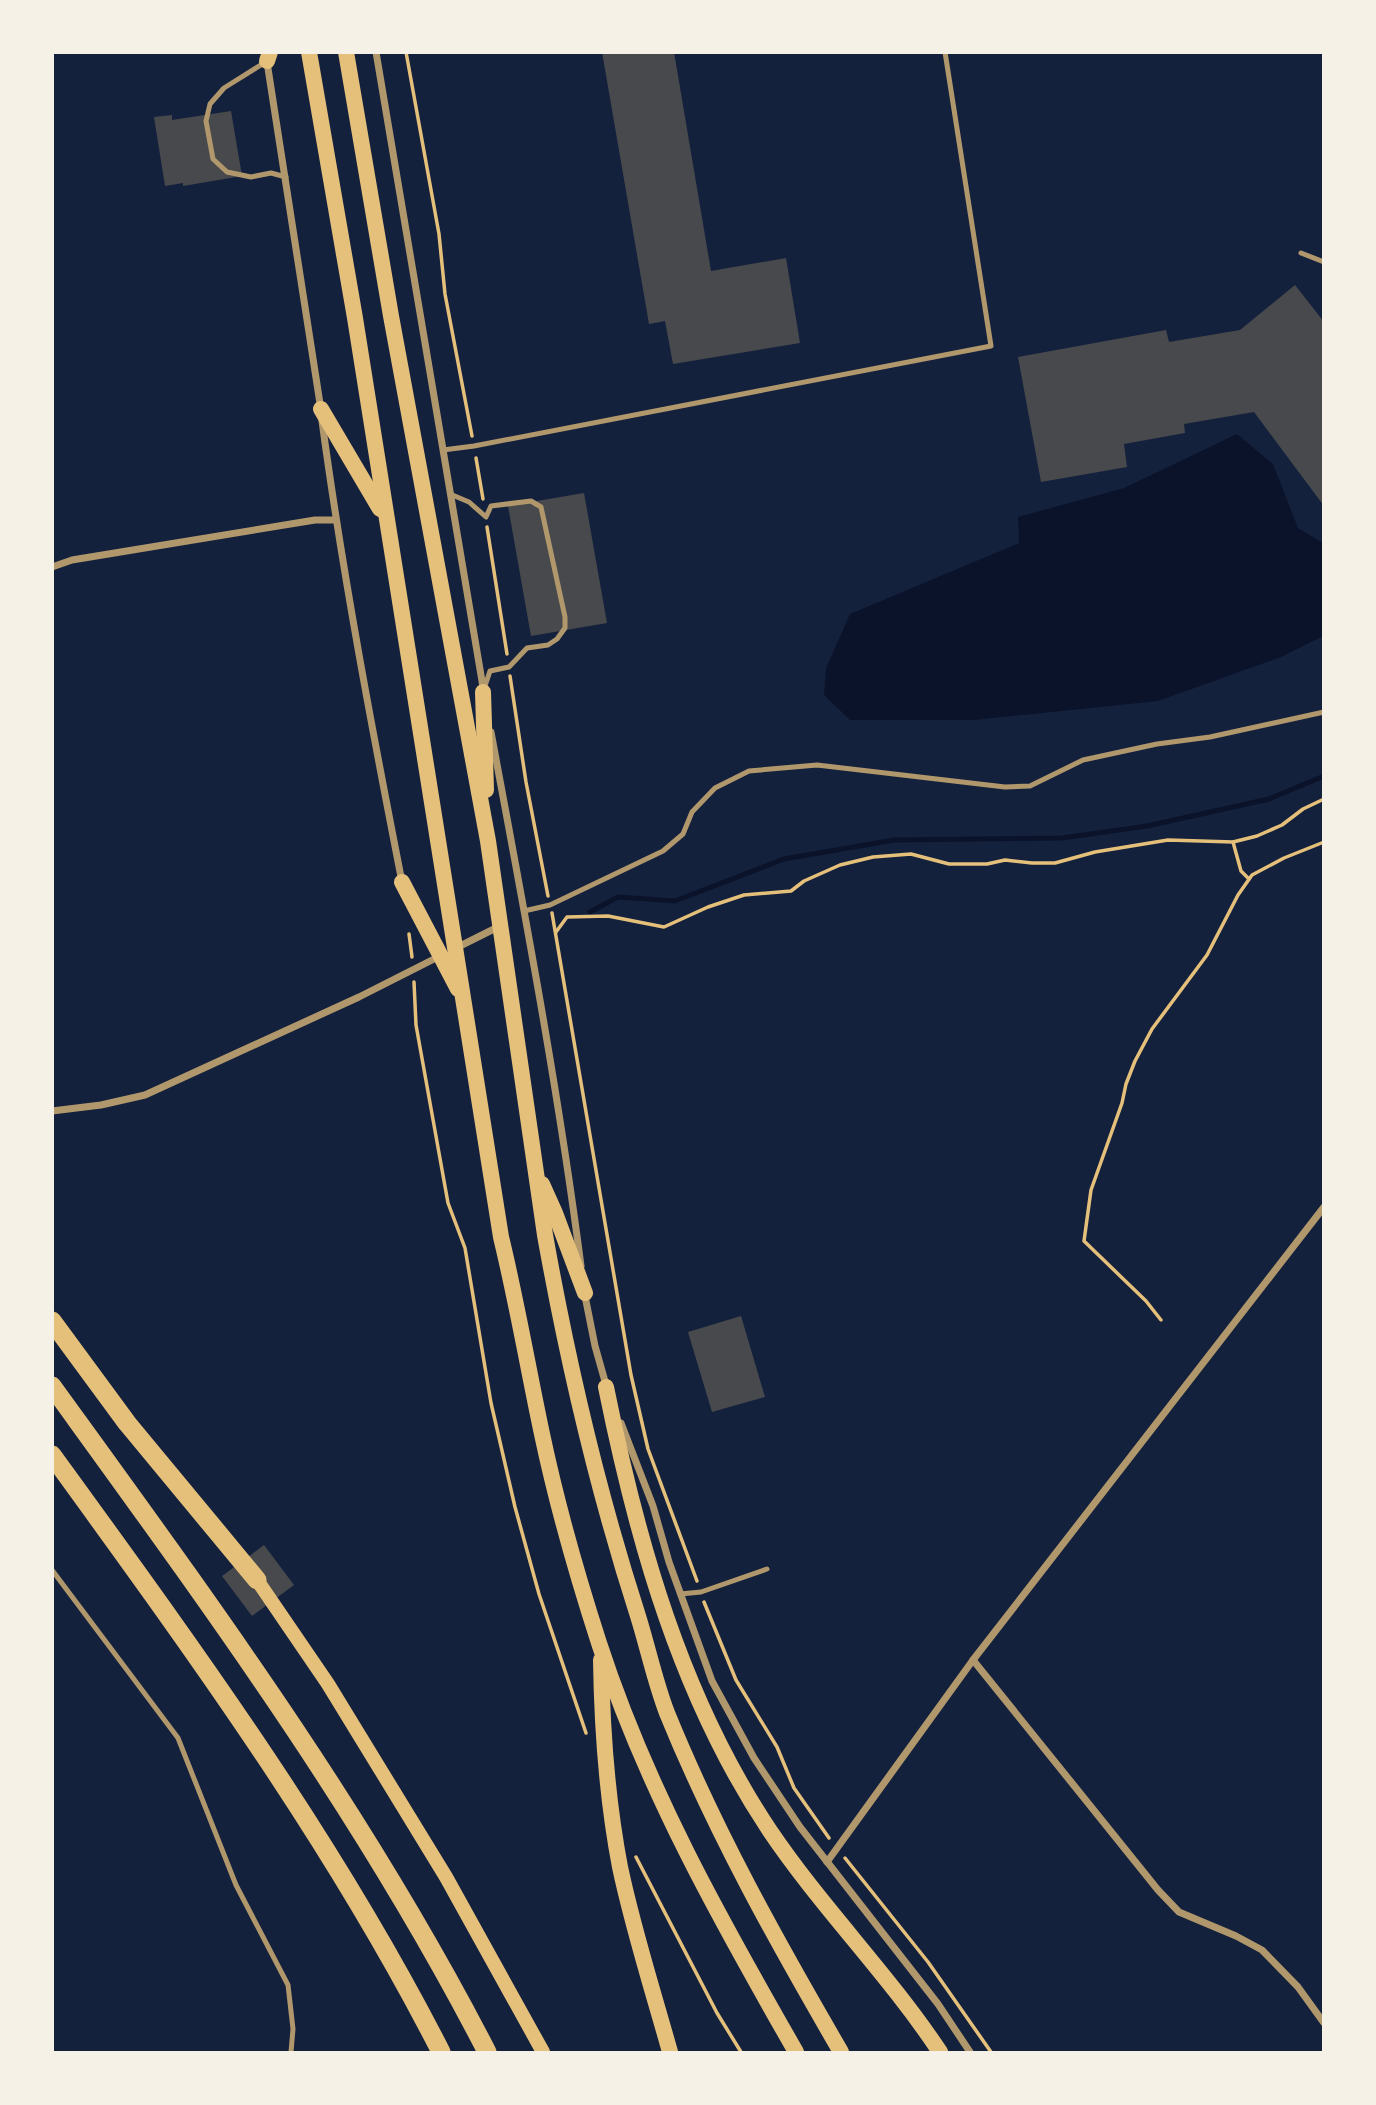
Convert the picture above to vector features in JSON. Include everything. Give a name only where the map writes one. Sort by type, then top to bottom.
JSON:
[{"type":"highway","points":[[52,1321],[127,1423],[257,1580]]},
{"type":"highway","points":[[52,1386],[216,1614],[321,1767],[417,1922],[486,2053]]},
{"type":"highway","points":[[52,1455],[191,1648],[287,1789],[382,1942],[441,2053]]},
{"type":"main road","points":[[309,52],[355,318],[448,952],[464,1001],[501,1237],[518,1304],[542,1435],[573,1558],[600,1646],[629,1721],[701,1882],[796,2053]]},
{"type":"main road","points":[[346,52],[389,304],[488,841],[556,1299],[587,1434],[614,1543],[666,1709],[703,1798],[735,1864],[841,2053]]},
{"type":"main road","points":[[320,409],[385,517]]},
{"type":"main road","points":[[483,692],[488,841]]},
{"type":"main road","points":[[402,882],[448,952]]},
{"type":"main road","points":[[535,1171],[555,1213],[584,1293]]},
{"type":"main road","points":[[607,1387],[639,1531],[668,1620],[695,1690],[732,1768],[770,1830],[808,1884],[894,1987],[940,2053]]},
{"type":"main road","points":[[257,1580],[322,1675],[446,1877],[543,2053]]},
{"type":"main road","points":[[600,1646],[602,1726],[615,1834],[624,1882],[670,2053]]},
{"type":"street","points":[[376,52],[483,692],[570,1180],[584,1293],[607,1387],[653,1506],[680,1594],[712,1681],[773,1787],[800,1827],[937,2004],[970,2053]]},
{"type":"street","points":[[268,57],[335,520],[402,882]]},
{"type":"street","points":[[52,568],[72,559],[315,520],[335,520]]},
{"type":"street","points":[[52,1111],[145,1096],[414,971],[500,926]]},
{"type":"street","points":[[827,1862],[973,1660],[1324,1207]]},
{"type":"street","points":[[973,1660],[1172,1905],[1179,1912],[1262,1950],[1298,1987],[1324,2023]]},
{"type":"lane","points":[[443,450],[991,346],[945,52]]},
{"type":"lane","points":[[268,57],[224,88],[210,104],[206,121],[213,159],[227,172],[251,177],[271,173],[286,177]]},
{"type":"lane","points":[[1301,253],[1324,262]]},
{"type":"lane","points":[[450,494],[469,502],[486,517],[491,506],[531,501],[541,507],[565,617],[565,628],[557,639],[548,645],[527,648],[509,667],[490,671],[483,692]]},
{"type":"lane","points":[[524,911],[550,905],[663,851],[683,834],[692,812],[715,788],[749,771],[817,765],[1005,786],[1030,786],[1083,760],[1157,744],[1210,737],[1324,712]]},
{"type":"lane","points":[[680,1594],[701,1592],[767,1569]]},
{"type":"lane","points":[[52,1570],[178,1738],[236,1885],[288,1985],[293,2029],[291,2053]]},
{"type":"path","points":[[406,52],[439,234],[445,294],[486,517],[526,782],[555,932],[636,1400],[648,1450],[736,1680],[777,1746],[794,1788],[837,1848],[928,1962],[991,2053]]},
{"type":"path","points":[[555,932],[567,917],[608,916],[664,927],[708,907],[744,895],[791,891],[804,881],[840,865],[873,857],[911,854],[949,864],[987,864],[1005,860],[1055,863],[1095,852],[1168,840],[1233,842],[1257,836],[1282,825],[1303,809],[1324,799]]},
{"type":"path","points":[[1233,842],[1241,872],[1249,879]]},
{"type":"path","points":[[1161,1320],[1146,1301],[1084,1241],[1091,1190],[1135,1061],[1152,1030],[1207,955],[1249,879],[1284,858],[1324,842]]},
{"type":"path","points":[[409,933],[414,971],[416,1025],[448,1203],[464,1248],[491,1403],[539,1594],[587,1736]]},
{"type":"path","points":[[636,1856],[717,2013],[741,2053]]},
{"type":"water","points":[[1237,434],[1273,464],[1298,528],[1323,543],[1323,636],[1281,657],[1158,701],[974,720],[850,720],[824,695],[826,668],[850,614],[1019,543],[1018,517],[1124,488]]},
{"type":"building","points":[[602,52],[674,52],[711,271],[786,258],[800,343],[673,364],[665,321],[649,324]]},
{"type":"building","points":[[231,111],[242,176],[183,186],[183,183],[165,186],[154,117],[172,115],[172,120]]},
{"type":"building","points":[[1295,285],[1324,322],[1324,506],[1254,412],[1184,424],[1185,433],[1124,444],[1127,467],[1041,482],[1018,357],[1166,330],[1169,342],[1240,330]]},
{"type":"building","points":[[584,493],[607,623],[531,636],[508,506]]},
{"type":"building","points":[[741,1316],[765,1397],[712,1412],[688,1332]]},
{"type":"building","points":[[264,1545],[294,1585],[252,1616],[222,1576]]},
{"type":"waterway","points":[[590,912],[618,897],[675,901],[784,859],[894,840],[1062,838],[1147,826],[1269,799],[1324,776]]}]
